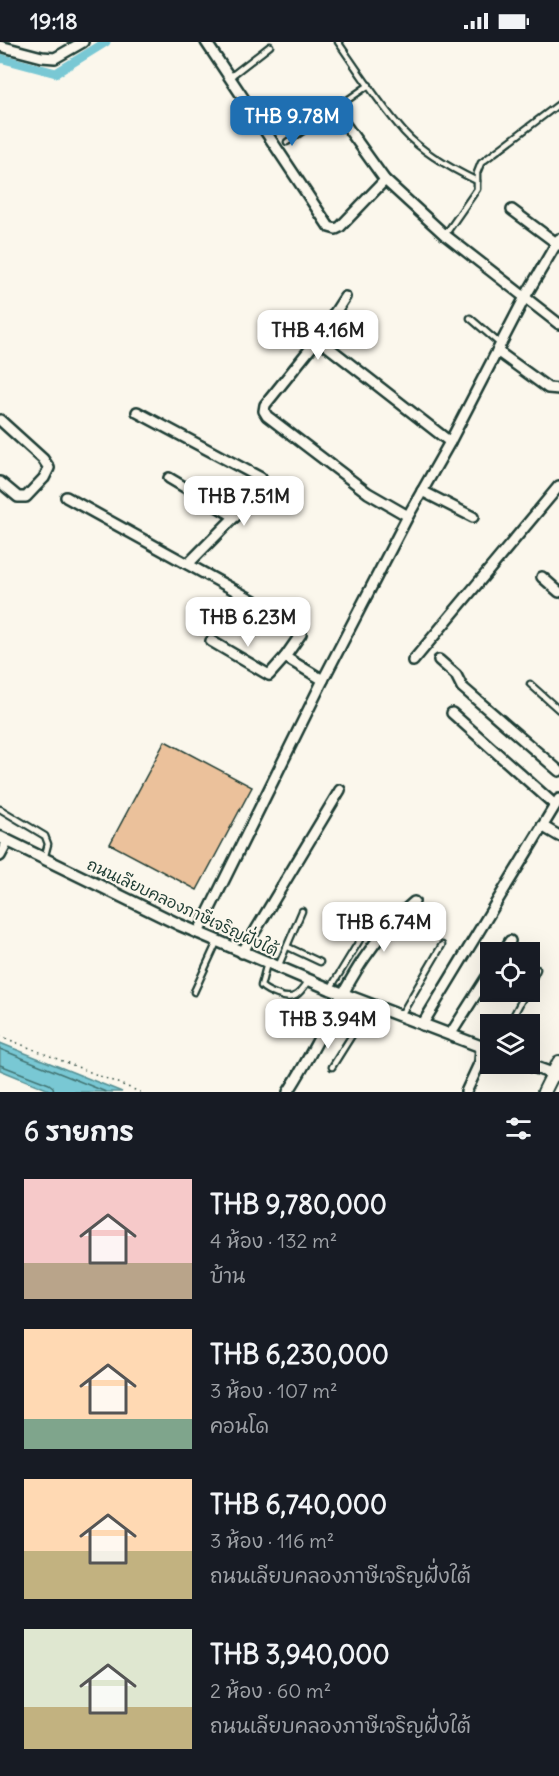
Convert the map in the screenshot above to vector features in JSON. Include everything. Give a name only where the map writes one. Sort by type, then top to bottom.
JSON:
[{"type":"main road","points":[[544,1092],[556,1075],[559,1062]]},
{"type":"street","points":[[0,46],[55,58],[83,42]]},
{"type":"street","points":[[207,42],[329,227],[336,229],[340,227],[385,180]]},
{"type":"street","points":[[342,120],[385,180],[445,235],[559,324]]},
{"type":"street","points":[[198,933],[323,680],[408,516],[450,442],[525,297],[558,242],[512,210]]},
{"type":"street","points":[[345,297],[318,339],[265,405],[264,411],[267,416],[368,493],[408,516]]},
{"type":"street","points":[[318,339],[450,442]]},
{"type":"street","points":[[499,348],[548,388],[559,389]]},
{"type":"street","points":[[136,412],[261,478],[263,486],[259,492],[188,564]]},
{"type":"street","points":[[0,420],[43,459],[49,468],[44,478],[26,497],[18,497],[0,482]]},
{"type":"street","points":[[169,478],[235,517]]},
{"type":"street","points":[[414,661],[559,486]]},
{"type":"street","points":[[422,491],[473,517]]},
{"type":"street","points":[[66,497],[296,624],[301,634],[269,675],[211,641]]},
{"type":"street","points":[[542,577],[559,592]]},
{"type":"street","points":[[285,657],[323,680]]},
{"type":"street","points":[[439,660],[456,675],[462,687],[559,771]]},
{"type":"street","points":[[422,1025],[557,802],[452,714]]},
{"type":"street","points":[[242,953],[340,790]]},
{"type":"street","points":[[542,826],[559,836]]},
{"type":"street","points":[[0,856],[4,839]]},
{"type":"street","name":"ถนนเลียบคลองภาษีเจริญฝั่งใต้","points":[[4,839],[242,953],[480,1046]]},
{"type":"street","points":[[288,1092],[311,1055],[342,993],[387,926],[414,902]]},
{"type":"street","points":[[450,1035],[480,988]]},
{"type":"street","points":[[466,1092],[480,1062]]},
{"type":"street","points":[[540,1069],[556,1075]]},
{"type":"lane","points":[[338,42],[404,132],[419,146],[447,165],[477,181]]},
{"type":"lane","points":[[230,77],[270,46]]},
{"type":"lane","points":[[287,142],[369,85]]},
{"type":"lane","points":[[445,235],[477,189],[481,163],[559,104]]},
{"type":"lane","points":[[470,318],[499,348]]},
{"type":"lane","points":[[530,684],[559,710]]},
{"type":"lane","points":[[0,809],[45,836],[48,844],[44,859]]},
{"type":"lane","points":[[302,911],[288,947],[261,981],[264,989],[291,999],[301,992],[309,980]]},
{"type":"lane","points":[[330,989],[375,915]]},
{"type":"lane","points":[[194,992],[217,942]]},
{"type":"lane","points":[[400,1016],[442,945]]},
{"type":"lane","points":[[288,947],[320,962]]},
{"type":"lane","points":[[332,1067],[371,1005]]},
{"type":"path","points":[[0,1036],[140,1092]]},
{"type":"water","points":[[0,1043],[122,1092],[54,1092],[0,1070]]},
{"type":"building","points":[[165,741],[252,787],[197,890],[110,844]]},
{"type":"waterway","points":[[0,58],[56,73],[106,42]]}]
